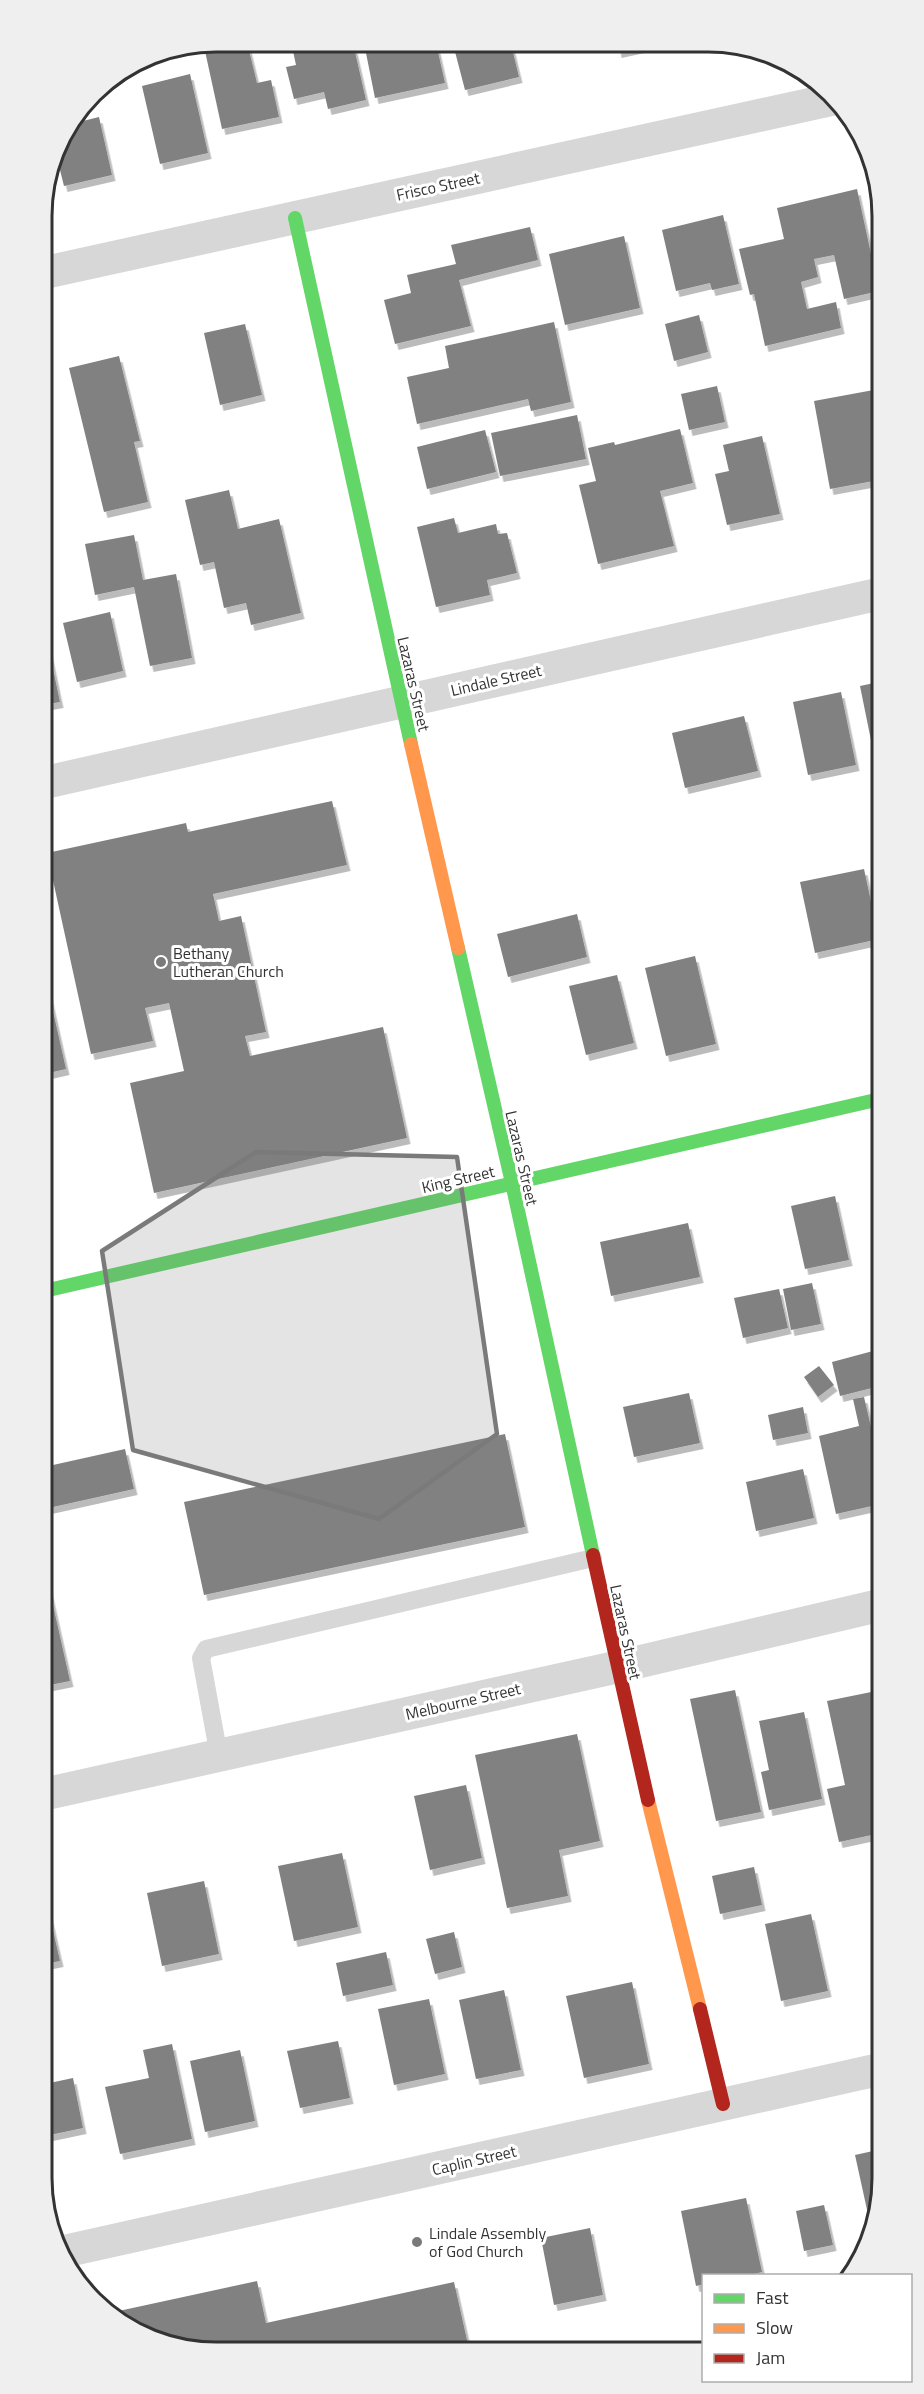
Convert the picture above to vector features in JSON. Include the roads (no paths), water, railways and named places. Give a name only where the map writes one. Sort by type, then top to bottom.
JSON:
[{"type":"street","name":"Frisco Street","points":[[53,271],[825,101]]},
{"type":"street","name":"Lazaras Street","points":[[295,218],[401,701],[512,1184],[617,1667],[723,2104]]},
{"type":"street","name":"Lindale Street","points":[[53,781],[872,596]]},
{"type":"street","name":"King Street","points":[[52,1289],[872,1101]]},
{"type":"street","name":"Melbourne Street","points":[[52,1792],[617,1667],[871,1607]]},
{"type":"street","name":"Caplin Street","points":[[69,2250],[871,2071]]},
{"type":"lane","points":[[219,1756],[201,1658],[206,1649],[593,1558]]},
{"type":"place","name":"Bethany Lutheran Church","points":[[161,962]]},
{"type":"place","name":"Lindale Assembly of God Church","points":[[417,2242]]}]
